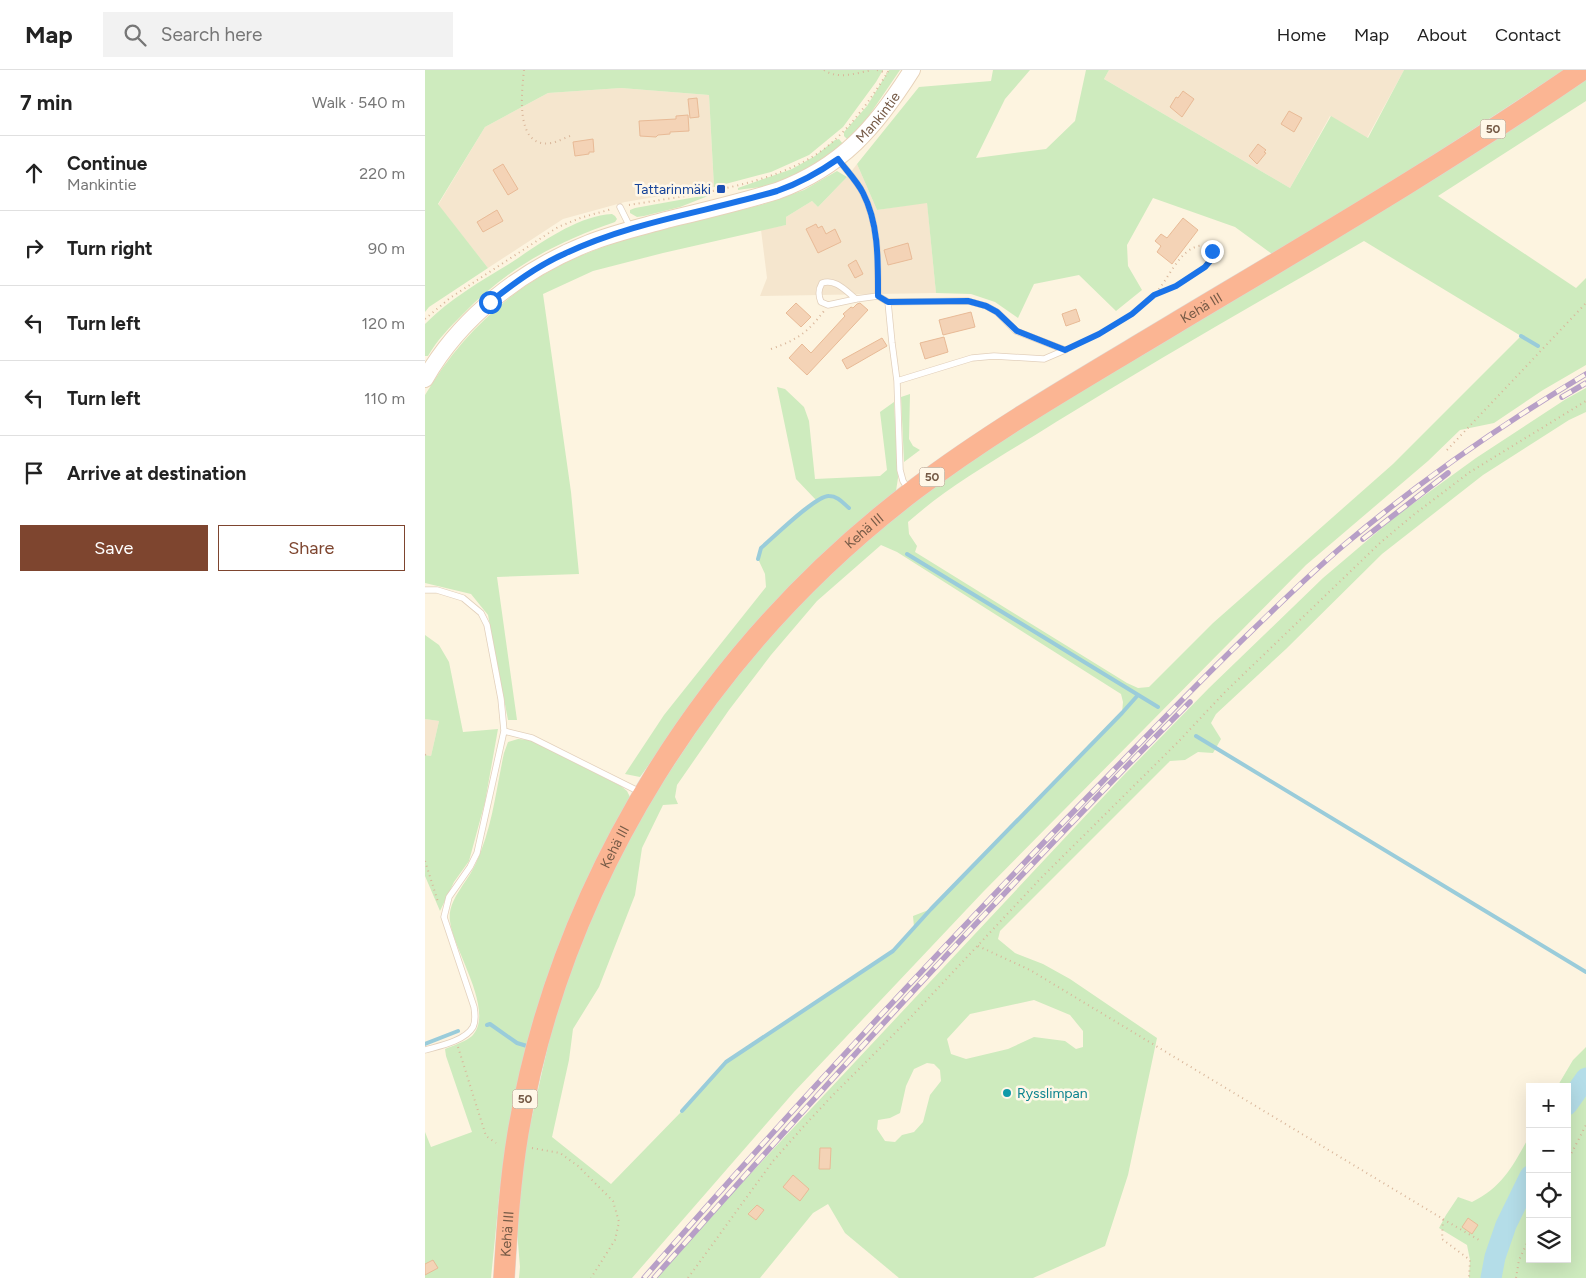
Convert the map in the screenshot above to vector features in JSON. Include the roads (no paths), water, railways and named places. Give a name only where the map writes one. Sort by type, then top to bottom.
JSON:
[{"type":"highway","name":"Kehä III","points":[[504,1278],[509,1194],[519,1130],[531,1072],[544,1023],[578,926],[601,875],[668,752],[694,715],[756,638],[789,601],[851,543],[911,493],[977,444],[1417,178],[1582,70]]},
{"type":"street","name":"Mankintie","points":[[425,379],[442,352],[490,302],[532,271],[564,254],[591,242],[631,229],[777,191],[800,183],[822,170],[838,159],[876,122],[912,70]]},
{"type":"lane","points":[[838,159],[862,191],[872,213],[878,259],[878,296]]},
{"type":"lane","points":[[620,207],[631,229]]},
{"type":"lane","points":[[856,299],[834,282],[827,281],[821,283],[819,297],[821,302],[828,305],[878,296],[888,302],[968,301],[986,306],[997,312],[1017,331],[1065,350],[1044,359],[994,356],[972,358],[897,381]]},
{"type":"lane","points":[[888,302],[897,381],[900,470],[903,480],[911,493]]},
{"type":"lane","points":[[425,590],[437,590],[463,598],[481,613],[487,625],[501,699],[504,731],[477,852],[470,867],[449,897],[444,917],[476,1017],[473,1027],[456,1040],[425,1050]]},
{"type":"lane","points":[[504,731],[533,738],[644,794]]},
{"type":"waterway","points":[[1521,336],[1538,346]]},
{"type":"waterway","points":[[758,559],[761,548],[815,502],[829,496],[835,497],[849,508]]},
{"type":"waterway","points":[[907,554],[1158,707]]},
{"type":"waterway","points":[[682,1111],[726,1062],[893,951],[931,909],[1138,695]]},
{"type":"waterway","points":[[1196,736],[1586,972]]},
{"type":"waterway","points":[[487,1025],[490,1024],[517,1043],[527,1046]]},
{"type":"waterway","points":[[425,1044],[458,1031]]},
{"type":"waterway","points":[[1571,1099],[1586,1078]]},
{"type":"waterway","points":[[1491,1278],[1495,1257],[1506,1225],[1526,1184]]},
{"type":"railway","points":[[644,1278],[793,1110],[946,945],[1161,721],[1286,598],[1344,545],[1402,498],[1523,413],[1586,374]]},
{"type":"railway","points":[[1562,397],[1586,383]]},
{"type":"railway","points":[[1363,539],[1448,473]]},
{"type":"railway","points":[[654,1278],[918,986],[1190,702]]},
{"type":"place","name":"Tattarinmäki","points":[[721,189]]},
{"type":"place","name":"Rysslimpan","points":[[1007,1093]]}]
